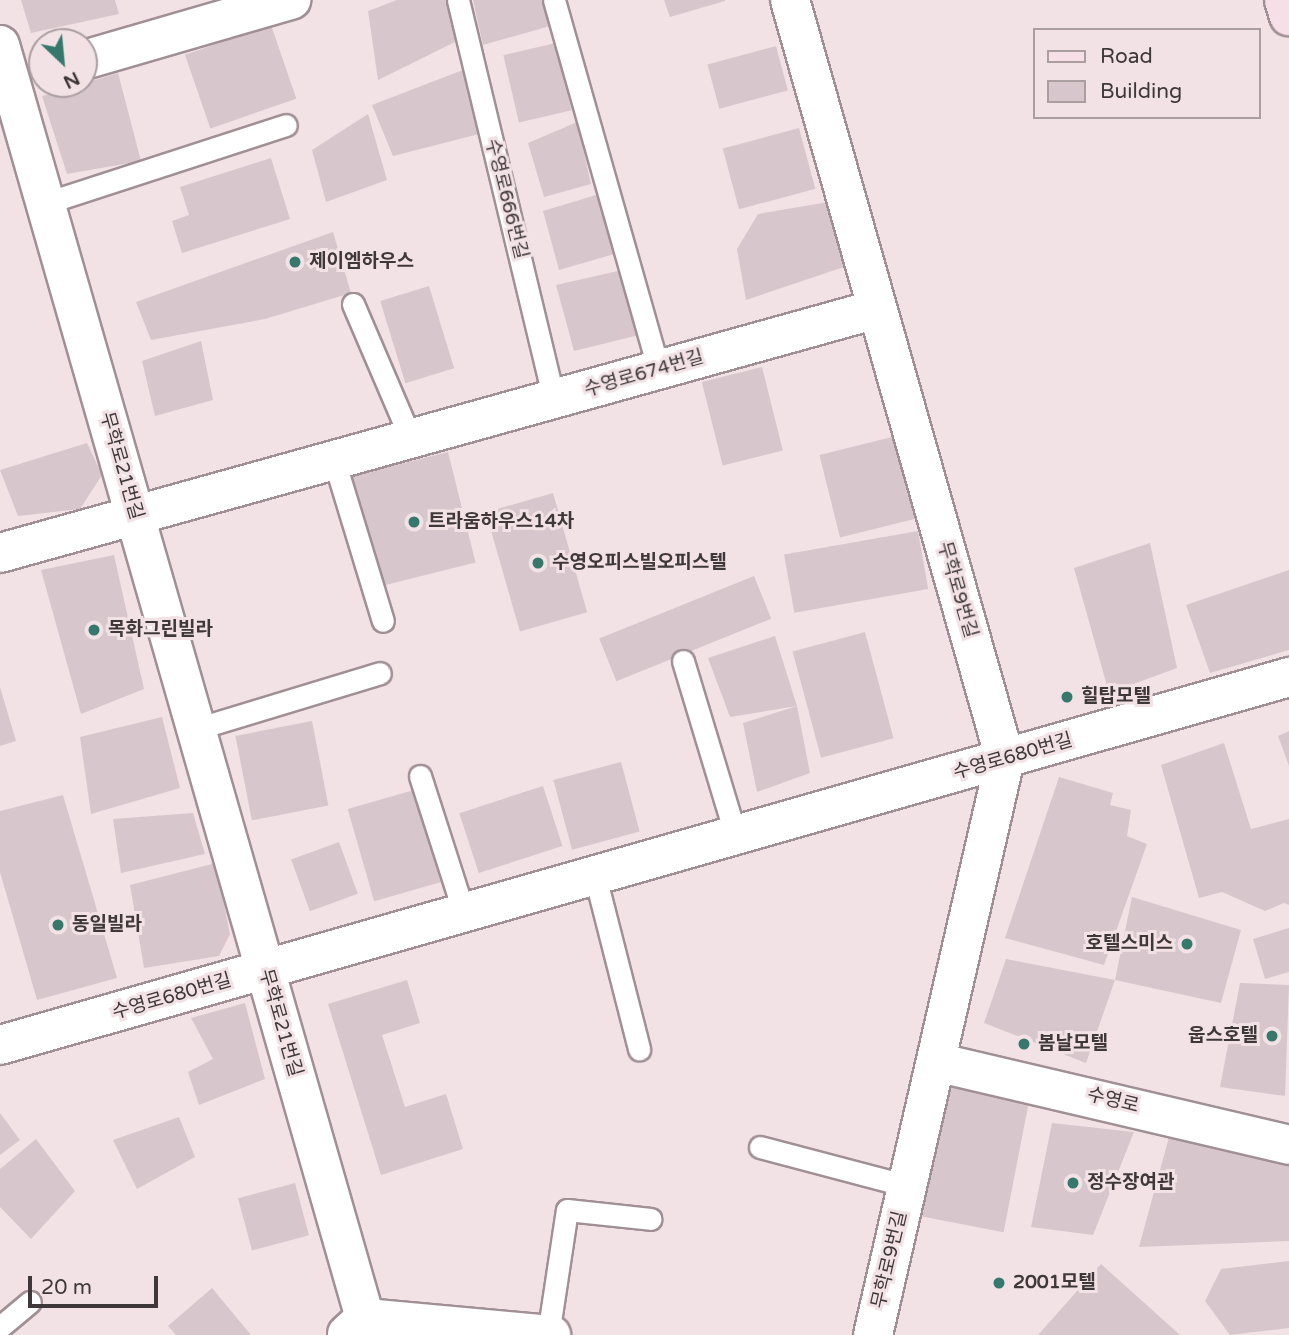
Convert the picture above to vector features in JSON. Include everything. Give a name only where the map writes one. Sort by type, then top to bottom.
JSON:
[{"type":"main road","points":[[1284,0],[1289,16]]},
{"type":"street","points":[[98,55],[243,7],[291,0]]},
{"type":"street","name":"무학로9번길","points":[[790,0],[1005,759],[873,1335]]},
{"type":"street","name":"무학로21번길","points":[[0,45],[18,79],[46,203],[265,970],[355,1326]]},
{"type":"street","name":"수영로674번길","points":[[0,553],[877,309]]},
{"type":"street","name":"수영로680번길","points":[[0,1045],[1289,677]]},
{"type":"street","name":"수영로","points":[[936,1062],[994,1072],[1289,1144]]},
{"type":"street","points":[[355,1326],[550,1335]]},
{"type":"lane","name":"수영로666번길","points":[[458,0],[554,399]]},
{"type":"lane","points":[[554,0],[659,370]]},
{"type":"lane","points":[[46,203],[286,125]]},
{"type":"lane","points":[[353,304],[411,439]]},
{"type":"lane","points":[[334,460],[383,621]]},
{"type":"lane","points":[[683,661],[736,836]]},
{"type":"lane","points":[[196,729],[380,673]]},
{"type":"lane","points":[[420,776],[464,913]]},
{"type":"lane","points":[[595,876],[639,1049]]},
{"type":"lane","name":"무학로9번길","points":[[760,1147],[908,1186]]},
{"type":"lane","points":[[550,1335],[567,1210],[651,1219]]},
{"type":"lane","points":[[0,1327],[30,1302]]},
{"type":"building","points":[[21,0],[115,0],[119,14],[54,28],[29,28]]},
{"type":"building","points":[[397,0],[449,0],[459,40],[378,80],[368,11]]},
{"type":"building","points":[[473,0],[544,0],[550,26],[483,45]]},
{"type":"building","points":[[664,0],[725,0],[725,1],[670,17]]},
{"type":"building","points":[[271,25],[296,99],[210,128],[185,55]]},
{"type":"building","points":[[556,43],[572,110],[519,122],[503,55]]},
{"type":"building","points":[[776,46],[788,90],[719,109],[707,64]]},
{"type":"building","points":[[463,70],[479,134],[393,156],[372,105]]},
{"type":"building","points":[[118,73],[141,161],[67,174],[43,98],[98,98],[98,79]]},
{"type":"building","points":[[368,114],[387,180],[326,202],[312,150]]},
{"type":"building","points":[[577,122],[591,184],[544,197],[528,143]]},
{"type":"building","points":[[799,128],[815,189],[739,209],[723,148]]},
{"type":"building","points":[[271,158],[290,219],[182,253],[172,221],[189,215],[180,187]]},
{"type":"building","points":[[609,191],[618,253],[559,270],[543,211]]},
{"type":"building","points":[[828,202],[850,265],[746,300],[737,249],[758,214]]},
{"type":"building","name":"제이엠하우스","points":[[333,232],[351,293],[265,319],[151,340],[136,302]]},
{"type":"building","points":[[631,268],[639,335],[574,351],[556,285]]},
{"type":"building","points":[[429,286],[454,368],[405,383],[380,301]]},
{"type":"building","points":[[201,341],[213,400],[155,416],[142,361]]},
{"type":"building","points":[[762,367],[783,450],[723,465],[702,382]]},
{"type":"building","points":[[900,435],[921,517],[840,538],[819,455]]},
{"type":"building","points":[[87,443],[102,475],[80,509],[18,516],[0,470]]},
{"type":"building","name":"트라움하우스14차","points":[[448,452],[476,563],[377,587],[349,477]]},
{"type":"building","name":"수영오피스빌오피스텔","points":[[553,493],[587,612],[520,631],[486,512]]},
{"type":"building","points":[[918,531],[928,589],[794,613],[784,555]]},
{"type":"building","points":[[1150,543],[1177,668],[1109,693],[1074,568]]},
{"type":"building","name":"목화그린빌라","points":[[114,555],[144,689],[81,714],[41,570]]},
{"type":"building","points":[[1289,570],[1289,650],[1210,673],[1186,605]]},
{"type":"building","points":[[754,576],[771,619],[616,681],[599,639]]},
{"type":"building","points":[[865,632],[893,738],[821,758],[793,651]]},
{"type":"building","points":[[775,636],[797,706],[730,717],[708,658]]},
{"type":"building","points":[[0,687],[16,741],[0,746]]},
{"type":"building","points":[[797,706],[810,773],[757,792],[743,723]]},
{"type":"building","points":[[162,717],[180,788],[91,814],[80,737]]},
{"type":"building","points":[[312,721],[328,805],[252,820],[235,736]]},
{"type":"building","points":[[1289,731],[1289,766],[1278,736]]},
{"type":"building","points":[[1224,743],[1251,829],[1289,819],[1289,905],[1284,903],[1265,911],[1222,892],[1199,898],[1161,765]]},
{"type":"building","points":[[621,762],[640,832],[572,850],[553,780]]},
{"type":"building","points":[[1059,777],[1113,793],[1110,805],[1131,810],[1127,836],[1147,844],[1104,965],[1005,938]]},
{"type":"building","points":[[543,786],[562,846],[479,873],[459,813]]},
{"type":"building","points":[[414,790],[440,882],[374,901],[348,809]]},
{"type":"building","name":"동일빌라","points":[[63,795],[117,978],[37,1000],[0,872],[0,811]]},
{"type":"building","points":[[193,813],[205,854],[121,873],[113,819]]},
{"type":"building","points":[[339,842],[358,894],[310,911],[291,859]]},
{"type":"building","points":[[216,863],[230,934],[219,956],[144,968],[130,885]]},
{"type":"building","points":[[1132,897],[1241,930],[1221,1003],[1115,980]]},
{"type":"building","points":[[1289,928],[1289,972],[1265,979],[1253,939]]},
{"type":"building","points":[[1006,959],[1115,980],[1086,1063],[984,1023]]},
{"type":"building","points":[[407,980],[420,1023],[382,1035],[405,1107],[446,1094],[463,1149],[381,1175],[328,1004]]},
{"type":"building","points":[[1240,983],[1289,985],[1285,1096],[1220,1087]]},
{"type":"building","points":[[245,1003],[265,1079],[199,1105],[188,1072],[213,1059],[191,1018]]},
{"type":"building","points":[[949,1078],[1030,1094],[1004,1232],[922,1216]]},
{"type":"building","points":[[0,1113],[20,1140],[0,1155]]},
{"type":"building","points":[[179,1117],[195,1157],[137,1189],[113,1140]]},
{"type":"building","points":[[1052,1123],[1134,1132],[1093,1235],[1031,1227]]},
{"type":"building","points":[[1169,1137],[1289,1165],[1289,1241],[1139,1247]]},
{"type":"building","points":[[36,1139],[75,1191],[31,1239],[0,1207],[0,1169]]},
{"type":"building","points":[[295,1183],[309,1235],[252,1250],[238,1198]]},
{"type":"building","points":[[1289,1261],[1289,1328],[1230,1335],[1205,1301],[1221,1269]]},
{"type":"building","points":[[1101,1264],[1180,1335],[1038,1335]]},
{"type":"building","points":[[212,1288],[251,1335],[176,1335],[168,1326]]},
{"type":"place","name":"제이엠하우스","points":[[295,262]]},
{"type":"place","name":"트라움하우스14차","points":[[414,522]]},
{"type":"place","name":"수영오피스빌오피스텔","points":[[538,563]]},
{"type":"place","name":"목화그린빌라","points":[[94,630]]},
{"type":"place","name":"힐탑모텔","points":[[1067,697]]},
{"type":"place","name":"동일빌라","points":[[58,925]]},
{"type":"place","name":"호텔스미스","points":[[1187,944]]},
{"type":"place","name":"웁스호텔","points":[[1272,1036]]},
{"type":"place","name":"봄날모텔","points":[[1024,1044]]},
{"type":"place","name":"정수장여관","points":[[1073,1183]]},
{"type":"place","name":"2001모텔","points":[[999,1283]]}]
